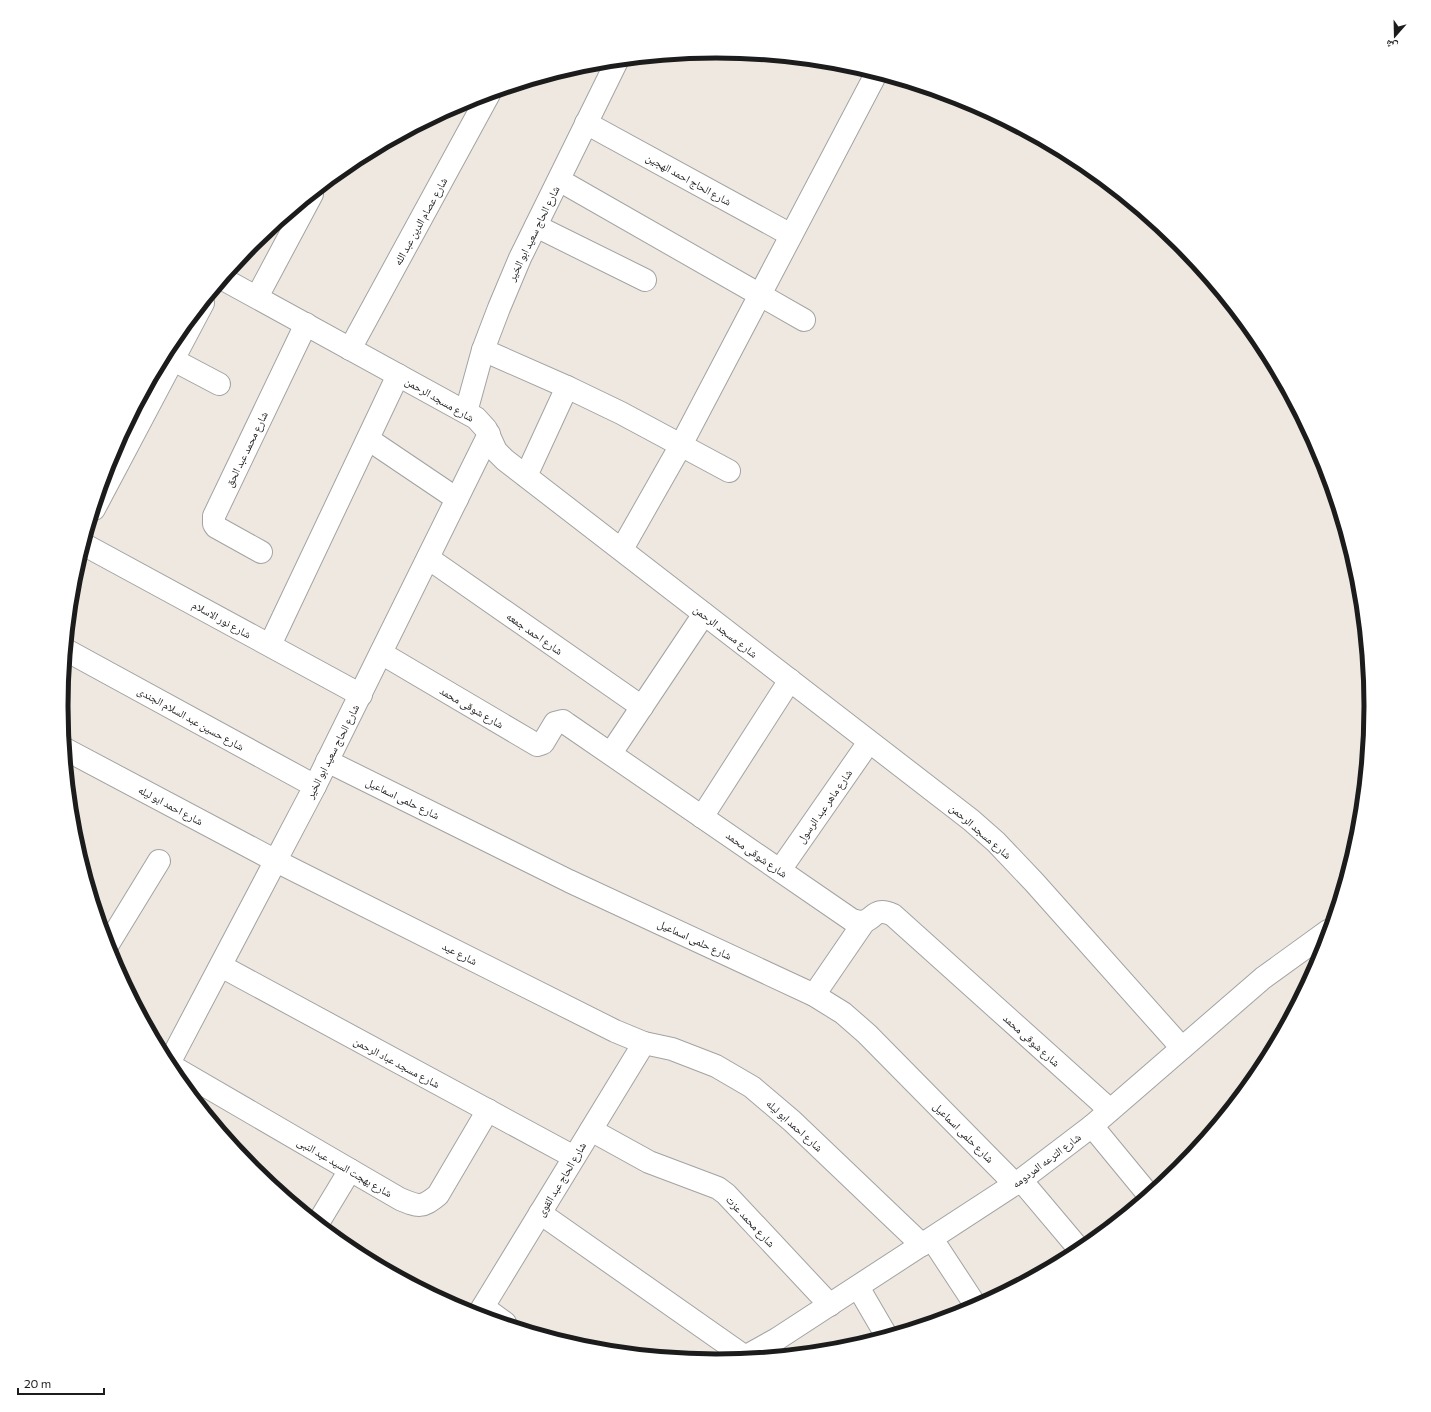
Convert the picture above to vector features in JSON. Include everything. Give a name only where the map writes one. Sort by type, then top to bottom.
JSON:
[{"type":"street","name":"شارع الحاج سعيد ابو الخير","points":[[466,412],[483,350],[499,308],[536,226],[615,66]]},
{"type":"street","points":[[622,550],[681,446],[874,78]]},
{"type":"street","name":"شارع عصام الدين عبد الله","points":[[350,349],[476,104]]},
{"type":"street","name":"شارع الحاج احمد الهجين","points":[[586,124],[791,235]]},
{"type":"street","points":[[559,180],[804,320]]},
{"type":"street","points":[[257,297],[307,204]]},
{"type":"street","points":[[536,226],[645,280]]},
{"type":"street","name":"شارع مسجد الرحمن","points":[[226,281],[476,418],[486,429],[496,451],[505,460],[971,820],[996,842],[1034,882],[1182,1048]]},
{"type":"street","name":"شارع محمد عبد الحق","points":[[261,552],[216,527],[214,524],[214,516],[306,324]]},
{"type":"street","points":[[483,350],[567,387],[621,413],[729,471]]},
{"type":"street","points":[[169,358],[219,384]]},
{"type":"street","points":[[126,437],[159,374]]},
{"type":"street","points":[[270,645],[398,375]]},
{"type":"street","points":[[526,476],[567,387]]},
{"type":"street","name":"شارع الحاج سعيد ابو الخير","points":[[172,1058],[315,786],[489,434]]},
{"type":"street","points":[[368,439],[457,499]]},
{"type":"street","name":"شارع نور الاسلام","points":[[88,546],[361,695]]},
{"type":"street","name":"شارع احمد جمعه","points":[[428,558],[642,707]]},
{"type":"street","points":[[611,753],[704,614]]},
{"type":"street","name":"شارع حسين عبد السلام الجندى","points":[[70,652],[315,786]]},
{"type":"street","name":"شارع شوقى محمد","points":[[381,653],[537,745],[543,743],[555,723],[563,721],[852,920],[864,922],[881,911],[893,914],[1110,1110]]},
{"type":"street","points":[[702,817],[790,680]]},
{"type":"street","name":"شارع ماهر عبد الرسول","points":[[780,870],[869,742]]},
{"type":"street","name":"شارع احمد ابو ليله","points":[[69,751],[276,861]]},
{"type":"street","name":"شارع حلمى اسماعيل","points":[[327,761],[569,881],[814,995],[843,1013],[867,1034],[1018,1182],[1076,1245]]},
{"type":"street","points":[[111,939],[159,861]]},
{"type":"street","name":"شارع عيد","points":[[276,861],[608,1028],[644,1043]]},
{"type":"street","points":[[814,995],[864,922]]},
{"type":"street","name":"شارع الترعه المردومه","points":[[757,1353],[781,1346],[830,1305],[1018,1182],[1092,1126],[1263,978],[1321,936]]},
{"type":"street","name":"شارع مسجد عباد الرحمن","points":[[221,966],[574,1157]]},
{"type":"street","name":"شارع احمد ابو ليله","points":[[644,1043],[672,1049],[716,1066],[752,1087],[927,1242],[972,1301]]},
{"type":"street","name":"شارع الحاج عبد القوى","points":[[481,1310],[644,1043]]},
{"type":"street","name":"شارع بهجت السيد عبد النبى","points":[[182,1073],[400,1199],[416,1206],[429,1202],[438,1195],[488,1110]]},
{"type":"street","points":[[1092,1126],[1145,1191]]},
{"type":"street","name":"شارع محمد عزت","points":[[591,1130],[649,1162],[718,1188],[726,1194],[830,1305]]},
{"type":"street","points":[[320,1219],[350,1170]]},
{"type":"street","points":[[540,1213],[738,1353]]},
{"type":"street","points":[[858,1286],[884,1332]]}]
